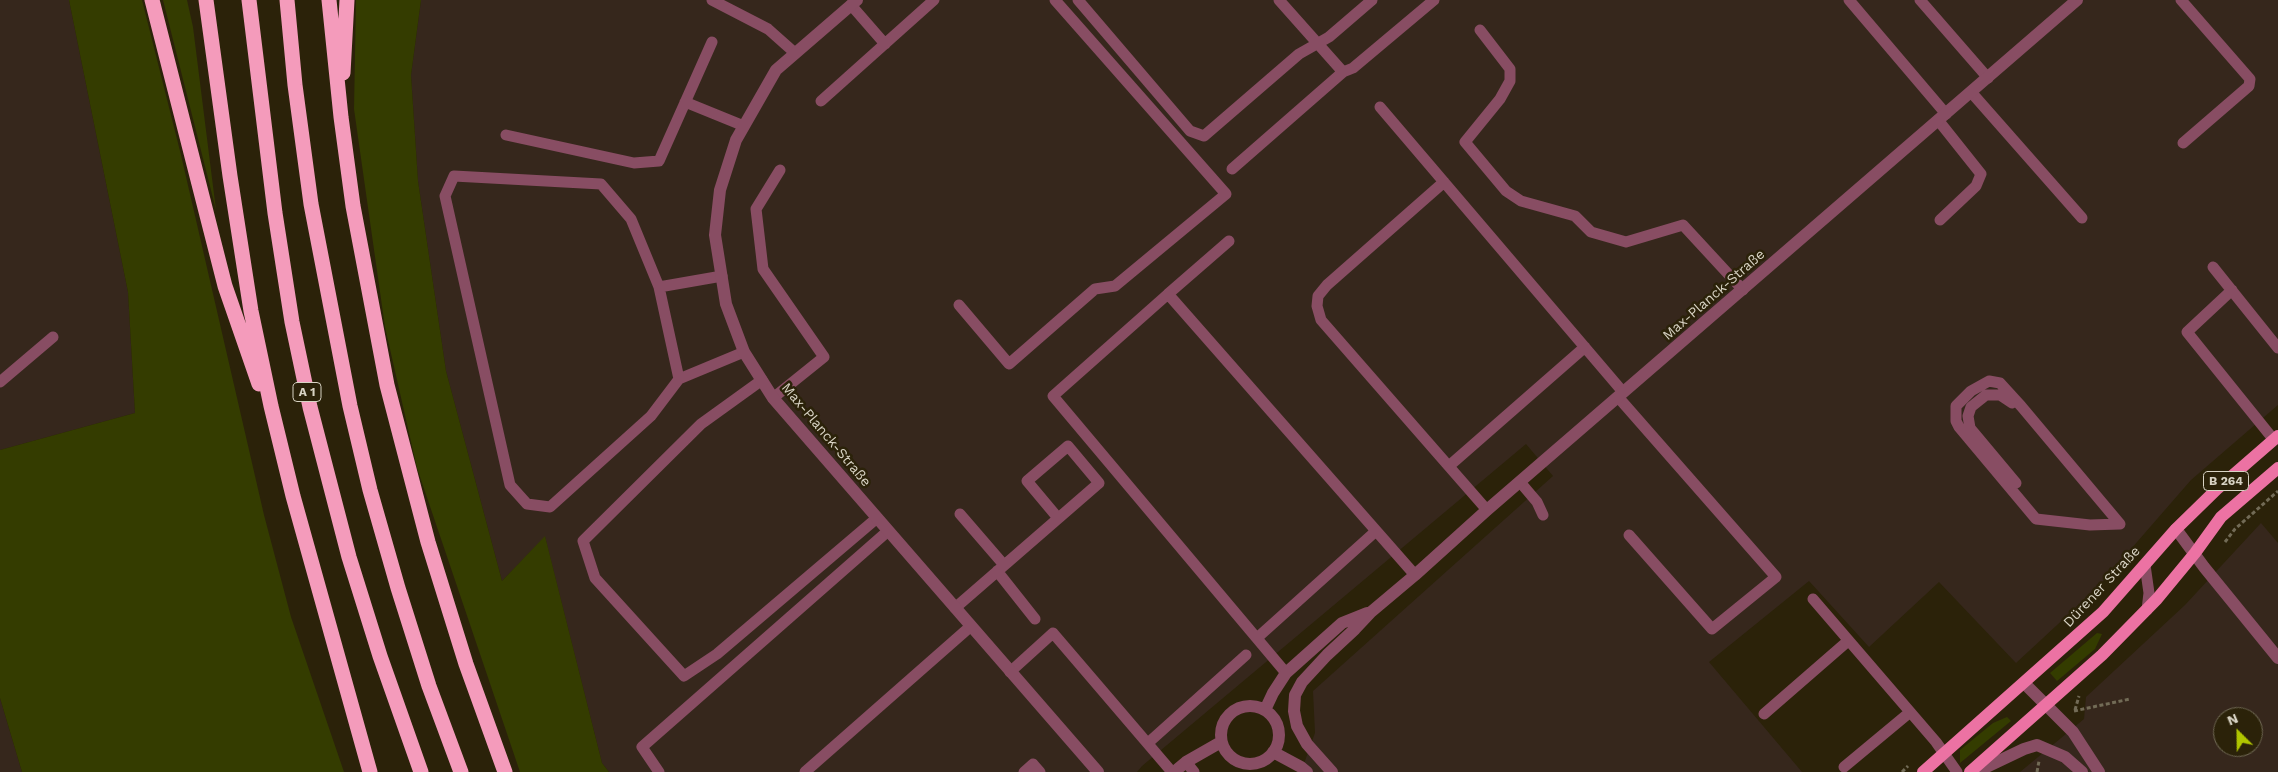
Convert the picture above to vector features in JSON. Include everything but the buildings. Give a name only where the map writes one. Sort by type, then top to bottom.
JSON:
[{"type":"highway","points":[[152,0],[225,286],[277,431]]},
{"type":"highway","points":[[206,0],[251,311],[295,505],[370,772]]},
{"type":"highway","name":"A 1","points":[[250,0],[259,93],[275,212],[292,322],[310,407],[349,558],[380,656],[422,772]]},
{"type":"highway","points":[[287,0],[295,85],[311,204],[348,397],[370,490],[398,588],[429,686],[461,772]]},
{"type":"highway","points":[[329,0],[341,117],[369,296],[387,385],[408,472],[466,664],[505,772]]},
{"type":"highway","points":[[341,117],[347,0]]},
{"type":"highway","points":[[367,756],[376,772]]},
{"type":"main road","name":"Dürener Straße","points":[[1923,772],[2103,612],[2176,529],[2217,489],[2276,438]]},
{"type":"main road","name":"B 264","points":[[1970,772],[2102,655],[2147,610],[2195,553],[2221,516],[2278,468]]},
{"type":"street","name":"Max-Planck-Straße","points":[[1332,772],[1308,744],[1297,726],[1294,711],[1295,695],[1302,682],[1327,655],[1370,612],[2077,0]]},
{"type":"street","name":"Max-Planck-Straße","points":[[854,3],[776,70],[736,140],[720,190],[715,235],[726,304],[744,352],[773,398],[1098,772]]},
{"type":"street","points":[[2176,529],[2278,658]]},
{"type":"street","name":"Max-Planck-Straße","points":[[1265,710],[1286,673],[1342,624],[1370,612]]},
{"type":"street","points":[[2024,683],[2073,732],[2098,772]]},
{"type":"street","points":[[1245,706],[1265,710],[1274,720],[1278,729],[1277,745],[1273,752],[1260,763],[1246,764],[1229,756],[1221,742],[1222,727],[1232,712],[1245,706]]},
{"type":"street","points":[[1173,772],[1190,767],[1221,742]]},
{"type":"street","points":[[1976,772],[2024,749],[2037,745],[2064,757],[2082,772]]},
{"type":"street","points":[[1273,752],[1301,766],[1307,772]]},
{"type":"lane","points":[[712,0],[768,28],[795,53]]},
{"type":"lane","points":[[820,101],[934,0]]},
{"type":"lane","points":[[959,305],[1009,364],[1095,288],[1115,286],[1226,194],[1055,0]]},
{"type":"lane","points":[[1078,0],[1190,130],[1204,136],[1299,54],[1329,37],[1372,0]]},
{"type":"lane","points":[[1279,0],[1343,72]]},
{"type":"lane","points":[[1232,169],[1343,72],[1353,68],[1434,0]]},
{"type":"lane","points":[[1849,0],[1942,117],[1981,174],[1976,186],[1940,220]]},
{"type":"lane","points":[[1920,0],[1988,78]]},
{"type":"lane","points":[[2181,0],[2250,79],[2248,86],[2183,143]]},
{"type":"lane","points":[[854,3],[885,44]]},
{"type":"lane","points":[[1480,30],[1510,69],[1510,81],[1500,99],[1465,142],[1506,191],[1521,201],[1575,216],[1591,232],[1626,242],[1683,225],[1743,290]]},
{"type":"lane","points":[[506,135],[634,163],[659,161],[712,42]]},
{"type":"lane","points":[[1971,92],[2082,218]]},
{"type":"lane","points":[[685,102],[744,126]]},
{"type":"lane","points":[[1380,107],[1585,347],[1621,394],[1776,577],[1712,629],[1629,535]]},
{"type":"lane","points":[[773,398],[824,356],[763,269],[756,209],[780,170]]},
{"type":"lane","points":[[679,379],[659,287],[631,220],[601,184],[454,176],[445,196],[447,206],[510,485],[527,504],[550,507],[651,416],[679,379],[744,352]]},
{"type":"lane","points":[[1444,182],[1327,285],[1318,296],[1317,306],[1321,320],[1487,510]]},
{"type":"lane","points":[[1229,241],[1053,396],[1286,673]]},
{"type":"lane","points":[[2213,267],[2278,348]]},
{"type":"lane","points":[[659,287],[722,276]]},
{"type":"lane","points":[[2232,290],[2187,332],[2276,438]]},
{"type":"lane","points":[[1168,294],[1415,575]]},
{"type":"lane","points":[[0,382],[53,338]]},
{"type":"lane","points":[[1449,466],[1585,347]]},
{"type":"lane","points":[[762,380],[701,424],[584,541],[595,578],[684,676],[717,654],[877,518]]},
{"type":"lane","points":[[1988,381],[2000,383],[2021,406],[2120,524],[2090,525],[2036,519],[1959,427],[1955,415],[1956,406],[1971,392],[1988,381]]},
{"type":"lane","points":[[955,608],[1099,483],[1068,446],[1027,481],[1058,518]]},
{"type":"lane","points":[[1520,482],[1537,502],[1543,515]]},
{"type":"lane","points":[[960,514],[1035,619]]},
{"type":"lane","points":[[659,772],[642,747],[888,531]]},
{"type":"lane","points":[[1257,638],[1376,531]]},
{"type":"lane","points":[[2144,565],[2150,593],[2147,610]]},
{"type":"lane","points":[[1813,599],[1908,712],[1936,742],[1957,772]]},
{"type":"lane","points":[[805,772],[971,626]]},
{"type":"lane","points":[[1010,672],[1052,633],[1173,772]]},
{"type":"lane","points":[[1764,714],[1848,641]]},
{"type":"lane","points":[[1148,743],[1246,655]]},
{"type":"lane","points":[[1844,767],[1908,712]]},
{"type":"lane","points":[[1024,772],[1033,764],[1040,772]]},
{"type":"path","points":[[2075,710],[2130,699]]},
{"type":"path","points":[[1902,772],[1936,742]]},
{"type":"path","points":[[2037,772],[2039,760]]},
{"type":"shaded area","points":[[0,0],[69,0],[128,292],[135,413],[0,450]]},
{"type":"shaded area","points":[[421,0],[2278,0],[2278,405],[2191,480],[2097,588],[2016,663],[1939,582],[1869,647],[1809,581],[1709,662],[1802,772],[1301,772],[1315,733],[1313,691],[1553,476],[1526,444],[1137,772],[609,772],[602,763],[545,537],[502,581],[446,371],[418,181],[411,75]]},
{"type":"shaded area","points":[[2261,523],[2278,543],[2278,772],[2020,772],[2084,719],[2086,697],[2185,605]]},
{"type":"shaded area","points":[[0,698],[22,772],[0,772]]},
{"type":"green space","points":[[69,0],[142,0],[181,155],[264,515],[291,617],[344,772],[22,772],[0,698],[0,450],[135,413],[128,292]]},
{"type":"green space","points":[[163,0],[187,0],[193,27],[216,210]]},
{"type":"green space","points":[[356,0],[421,0],[411,75],[418,181],[446,371],[502,581],[545,536],[602,763],[609,772],[520,772],[417,468],[385,327],[354,109]]},
{"type":"green space","points":[[2097,633],[2102,634],[2095,649],[2057,681],[2050,673]]},
{"type":"green space","points":[[2007,717],[2011,721],[1960,763],[1960,750],[1993,723]]}]
